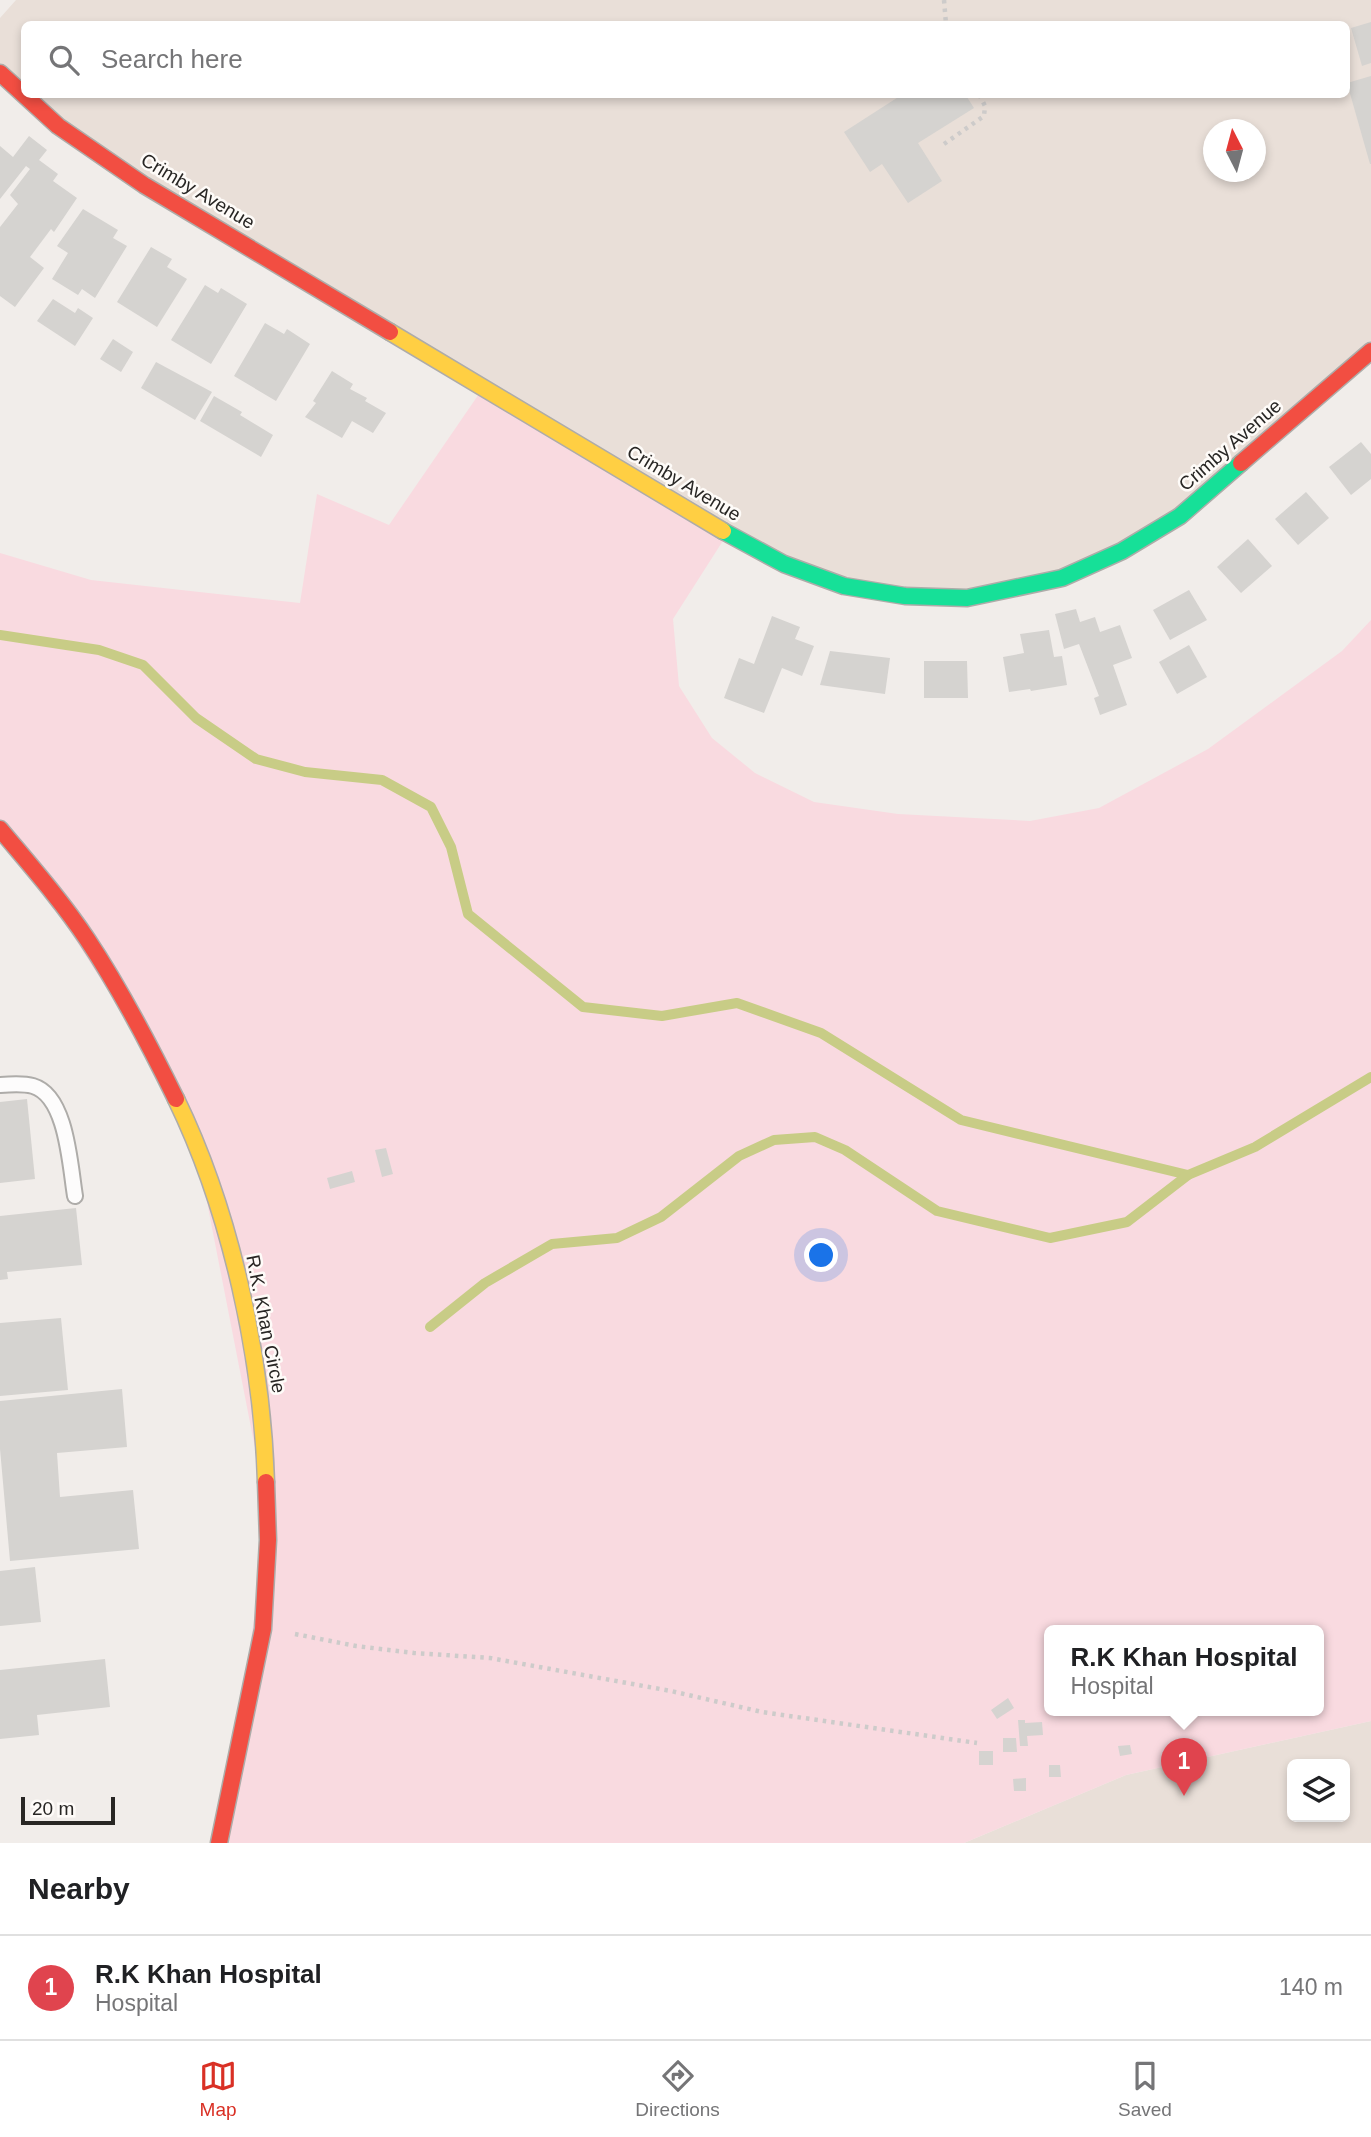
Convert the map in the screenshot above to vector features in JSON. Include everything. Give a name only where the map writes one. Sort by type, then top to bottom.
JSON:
[{"type":"street","name":"Crimby Avenue","points":[[0,73],[21,92]]},
{"type":"street","name":"Crimby Avenue","points":[[27,98],[58,126],[144,185],[729,535],[784,564],[844,586],[905,596],[967,597],[1062,578],[1122,551],[1180,516],[1371,351]]},
{"type":"street","name":"R.K. Khan Circle","points":[[0,830],[45,882],[97,954],[143,1030],[185,1118],[220,1208],[246,1305],[262,1415],[268,1511],[263,1631],[219,1843]]},
{"type":"lane","points":[[0,1085],[35,1086],[51,1097],[61,1118],[75,1196]]},
{"type":"path","points":[[944,0],[946,21]]},
{"type":"path","points":[[944,144],[984,116],[985,106],[981,98]]},
{"type":"path","points":[[263,1631],[414,1653],[490,1658],[671,1691],[762,1712],[977,1743]]},
{"type":"shaded area","points":[[16,0],[1371,0],[1371,352],[1180,516],[1124,551],[1063,579],[971,598],[907,600],[847,589],[784,568],[726,536],[141,186],[56,129],[23,98],[1350,98],[1350,21],[21,21],[21,96],[0,76],[0,18]]},
{"type":"shaded area","points":[[481,391],[726,536],[673,619],[679,686],[712,738],[755,773],[814,802],[898,814],[1030,821],[1099,808],[1208,749],[1342,651],[1371,620],[1371,1721],[1126,1775],[964,1843],[220,1843],[269,1520],[191,1120],[0,822],[0,553],[91,580],[300,603],[317,494],[389,525]]},
{"type":"shaded area","points":[[1371,1721],[1371,1843],[964,1843],[1126,1775]]},
{"type":"building","points":[[1371,22],[1371,63],[1362,66],[1351,28]]},
{"type":"building","points":[[1371,76],[1371,164],[1350,94],[1350,82]]},
{"type":"building","points":[[897,98],[968,98],[974,108],[918,143],[942,181],[908,203],[882,164],[870,172],[844,132]]},
{"type":"building","points":[[29,136],[47,150],[39,160],[58,174],[53,181],[77,198],[54,232],[51,229],[30,257],[44,268],[15,307],[0,296],[0,227],[18,204],[10,195],[30,169],[26,166],[0,199],[0,146],[13,157]]},
{"type":"building","points":[[83,209],[118,230],[113,238],[127,246],[95,298],[82,289],[78,295],[52,279],[68,253],[57,246]]},
{"type":"building","points":[[151,247],[172,259],[167,267],[187,279],[157,327],[117,302]]},
{"type":"building","points":[[205,285],[218,293],[221,288],[247,304],[211,364],[171,340]]},
{"type":"building","points":[[53,299],[75,313],[78,308],[93,318],[75,346],[37,321]]},
{"type":"building","points":[[265,323],[284,334],[287,329],[310,344],[276,401],[234,376]]},
{"type":"building","points":[[113,339],[133,352],[121,372],[100,359]]},
{"type":"building","points":[[156,362],[212,392],[195,420],[141,388]]},
{"type":"building","points":[[332,371],[353,384],[350,389],[367,398],[365,401],[386,413],[373,433],[352,421],[342,438],[305,417],[316,403],[313,401]]},
{"type":"building","points":[[214,396],[273,435],[261,457],[200,421]]},
{"type":"building","points":[[1361,442],[1371,454],[1371,479],[1351,495],[1329,467]]},
{"type":"building","points":[[1306,492],[1329,518],[1298,545],[1275,519]]},
{"type":"building","points":[[1248,539],[1272,566],[1241,593],[1217,567]]},
{"type":"building","points":[[1189,590],[1207,620],[1170,640],[1153,610]]},
{"type":"building","points":[[1076,609],[1080,622],[1095,617],[1100,632],[1120,625],[1132,658],[1113,665],[1127,705],[1100,715],[1094,698],[1099,696],[1079,644],[1064,649],[1055,614]]},
{"type":"building","points":[[772,616],[800,627],[795,639],[814,646],[802,676],[782,668],[764,713],[724,698],[739,658],[754,664]]},
{"type":"building","points":[[1049,630],[1054,657],[1062,656],[1067,685],[1009,692],[1003,657],[1024,653],[1020,634]]},
{"type":"building","points":[[1189,645],[1207,677],[1177,694],[1159,662]]},
{"type":"building","points":[[830,651],[890,658],[885,694],[820,685]]},
{"type":"building","points":[[924,661],[967,661],[968,698],[924,698]]},
{"type":"building","points":[[27,1099],[35,1179],[0,1183],[0,1102]]},
{"type":"building","points":[[386,1148],[393,1174],[382,1177],[375,1150]]},
{"type":"building","points":[[352,1171],[355,1182],[330,1189],[327,1178]]},
{"type":"building","points":[[76,1208],[82,1265],[7,1272],[8,1279],[0,1280],[0,1216]]},
{"type":"building","points":[[61,1318],[68,1390],[0,1396],[0,1323]]},
{"type":"building","points":[[122,1389],[127,1447],[57,1453],[60,1497],[133,1490],[139,1549],[10,1561],[0,1449],[0,1401]]},
{"type":"building","points":[[35,1567],[41,1622],[0,1626],[0,1571]]},
{"type":"building","points":[[105,1659],[110,1707],[37,1715],[39,1735],[0,1739],[0,1670]]},
{"type":"building","points":[[1008,1698],[1014,1708],[997,1719],[991,1710]]},
{"type":"building","points":[[1018,1720],[1025,1720],[1025,1723],[1042,1722],[1043,1735],[1027,1736],[1028,1746],[1020,1746]]},
{"type":"building","points":[[1003,1738],[1016,1738],[1017,1752],[1003,1752]]},
{"type":"building","points":[[1130,1745],[1132,1754],[1120,1756],[1118,1746]]},
{"type":"building","points":[[979,1751],[993,1751],[993,1765],[979,1765]]},
{"type":"building","points":[[1049,1765],[1060,1765],[1061,1777],[1049,1777]]},
{"type":"building","points":[[1026,1778],[1026,1791],[1014,1791],[1013,1779]]},
{"type":"waterway","points":[[0,635],[99,650],[143,665],[196,718],[256,759],[305,772],[382,780],[431,807],[451,847],[468,914],[583,1007],[662,1016],[737,1003],[821,1033],[961,1120],[1188,1175]]},
{"type":"waterway","points":[[430,1327],[485,1283],[552,1244],[617,1238],[661,1217],[739,1156],[774,1140],[815,1137],[845,1150],[937,1211],[1050,1238],[1127,1222],[1188,1175],[1255,1147],[1371,1077]]},
{"type":"traffic: fast","points":[[723,531],[784,564],[844,586],[905,596],[967,598],[1062,578],[1122,551],[1180,516],[1241,463]]},
{"type":"traffic: slow","points":[[390,332],[723,531]]},
{"type":"traffic: slow","points":[[176,1099],[213,1189],[240,1286],[258,1385],[266,1482]]},
{"type":"traffic: jam","points":[[0,73],[21,92]]},
{"type":"traffic: jam","points":[[27,98],[58,126],[144,185],[390,332]]},
{"type":"traffic: jam","points":[[1241,463],[1371,351]]},
{"type":"traffic: jam","points":[[0,829],[87,939],[134,1017],[176,1099]]},
{"type":"traffic: jam","points":[[219,1843],[263,1629],[268,1540],[266,1482]]},
{"type":"place","name":"R.K Khan Hospital","points":[[1184,1796]]}]
